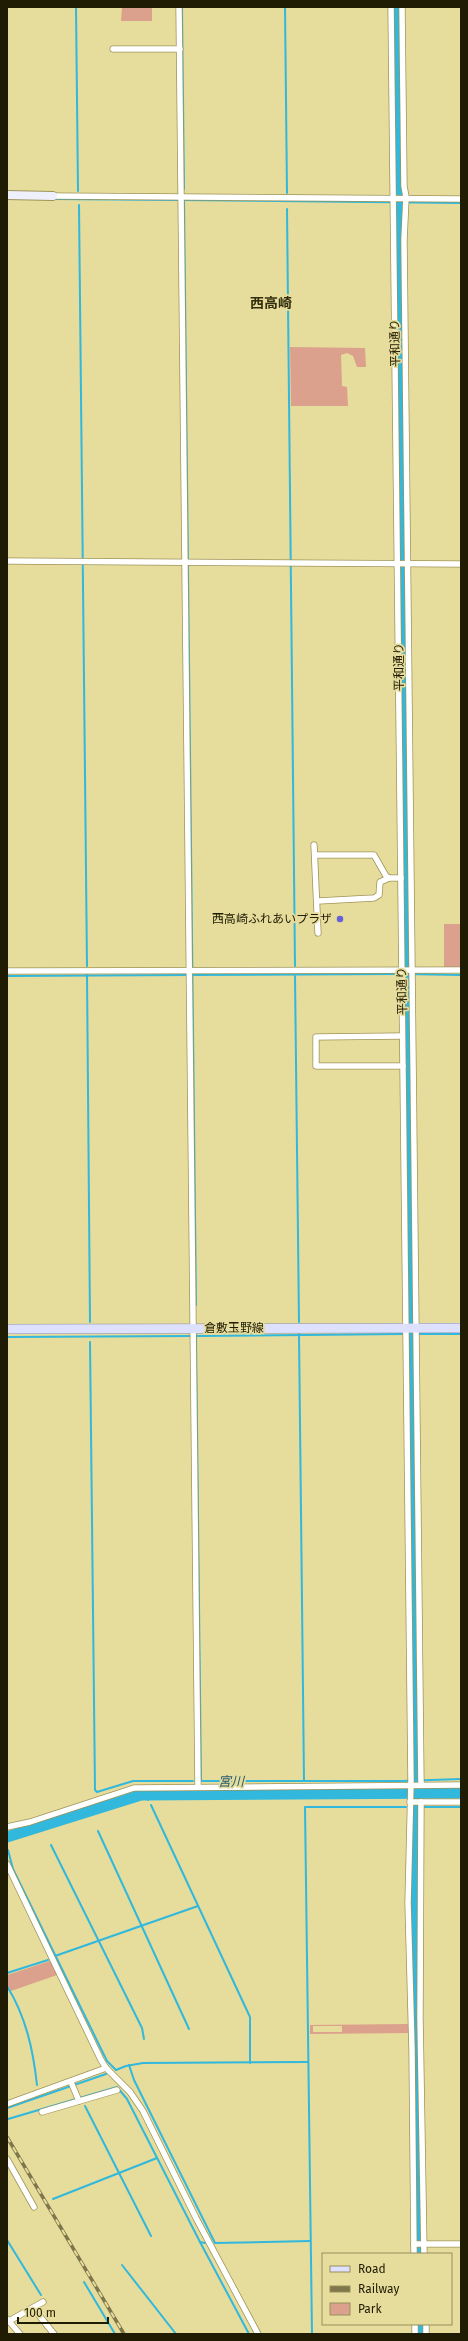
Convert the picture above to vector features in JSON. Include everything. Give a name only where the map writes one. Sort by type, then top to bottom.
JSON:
[{"type":"main road","name":"倉敷玉野線","points":[[7,1329],[193,1333],[461,1328]]},
{"type":"street","points":[[179,7],[187,562],[198,1787]]},
{"type":"street","name":"平和通り","points":[[391,7],[393,200],[403,563],[401,878],[403,970],[402,1066],[410,1328]]},
{"type":"street","points":[[402,7],[405,200],[403,563],[412,972],[410,1328],[415,1782],[420,2016],[419,2244],[414,2253]]},
{"type":"street","points":[[113,49],[180,49]]},
{"type":"street","points":[[7,195],[393,200],[461,199]]},
{"type":"street","points":[[7,561],[461,564]]},
{"type":"street","points":[[314,845],[318,901],[318,933]]},
{"type":"street","points":[[315,855],[374,855],[379,866],[389,878]]},
{"type":"street","points":[[318,901],[374,898],[379,895],[380,882],[389,878],[401,878]]},
{"type":"street","points":[[7,971],[191,973],[403,970],[412,972],[461,970]]},
{"type":"street","points":[[402,1036],[316,1037],[316,1066],[402,1066]]},
{"type":"street","points":[[410,1328],[415,1782]]},
{"type":"street","points":[[7,1827],[30,1822],[134,1788],[415,1782],[461,1785]]},
{"type":"street","points":[[416,1803],[461,1802]]},
{"type":"street","points":[[416,1803],[408,1904],[419,2244],[424,2253]]},
{"type":"street","points":[[7,1864],[106,2068],[130,2092],[143,2111],[196,2218],[258,2334]]},
{"type":"street","points":[[7,2104],[72,2084],[106,2068]]},
{"type":"street","points":[[72,2084],[79,2099]]},
{"type":"street","points":[[42,2112],[79,2099],[117,2090]]},
{"type":"street","points":[[7,2159],[34,2207]]},
{"type":"street","points":[[419,2244],[461,2244]]},
{"type":"street","points":[[20,2334],[8,2320],[43,2302]]},
{"type":"street","points":[[33,2308],[54,2334]]},
{"type":"green space","points":[[122,7],[152,7],[152,21],[121,21]]},
{"type":"green space","points":[[290,347],[365,348],[366,367],[357,367],[353,356],[347,353],[341,355],[342,386],[347,387],[348,406],[291,406]]},
{"type":"green space","points":[[444,924],[461,924],[461,968],[444,968]]},
{"type":"green space","points":[[50,1961],[57,1975],[11,1991],[7,1984],[7,1975]]},
{"type":"green space","points":[[409,2024],[409,2033],[310,2034],[310,2025]],"holes":[[[313,2026],[342,2026],[342,2032],[313,2032]]]},
{"type":"waterway","points":[[76,7],[78,191]]},
{"type":"waterway","points":[[182,7],[184,189]]},
{"type":"waterway","points":[[285,7],[287,193]]},
{"type":"waterway","points":[[397,7],[419,2253]]},
{"type":"waterway","points":[[184,198],[196,1305]]},
{"type":"waterway","points":[[54,199],[180,200]]},
{"type":"waterway","points":[[184,200],[461,203]]},
{"type":"waterway","points":[[79,205],[87,966]]},
{"type":"waterway","points":[[287,209],[295,966]]},
{"type":"waterway","points":[[87,974],[90,1322]]},
{"type":"waterway","points":[[192,975],[399,974]]},
{"type":"waterway","points":[[404,974],[461,975]]},
{"type":"waterway","points":[[7,976],[188,975]]},
{"type":"waterway","points":[[295,976],[299,1322]]},
{"type":"waterway","points":[[299,1334],[304,1780]]},
{"type":"waterway","points":[[196,1336],[402,1334]]},
{"type":"waterway","points":[[407,1334],[414,1334]]},
{"type":"waterway","points":[[418,1334],[461,1334]]},
{"type":"waterway","points":[[196,1335],[201,1781]]},
{"type":"waterway","points":[[7,1337],[192,1336]]},
{"type":"waterway","points":[[90,1342],[95,1790],[97,1792],[133,1781],[193,1781]]},
{"type":"waterway","points":[[201,1781],[402,1781],[461,1779]]},
{"type":"waterway","name":"宮川","points":[[7,1837],[141,1795],[461,1793]]},
{"type":"waterway","name":"宮川","points":[[147,1795],[148,1800]]},
{"type":"waterway","points":[[151,1805],[250,2017],[250,2063]]},
{"type":"waterway","points":[[312,2334],[305,1807],[406,1807]]},
{"type":"waterway","points":[[413,1807],[461,1807]]},
{"type":"waterway","points":[[98,1831],[189,2029]]},
{"type":"waterway","points":[[51,1845],[142,2028],[144,2039]]},
{"type":"waterway","points":[[8,1850],[13,1869],[107,2061],[116,2070]]},
{"type":"waterway","points":[[55,1956],[198,1906]]},
{"type":"waterway","points":[[7,1973],[48,1960]]},
{"type":"waterway","points":[[7,1986],[19,2009],[28,2034],[37,2085]]},
{"type":"waterway","points":[[116,2070],[126,2066],[143,2063],[308,2062]]},
{"type":"waterway","points":[[129,2065],[134,2080],[215,2243],[310,2241]]},
{"type":"waterway","points":[[7,2108],[106,2074]]},
{"type":"waterway","points":[[8,2119],[117,2087],[127,2099],[200,2242],[205,2243]]},
{"type":"waterway","points":[[85,2106],[151,2236]]},
{"type":"waterway","points":[[53,2199],[157,2158]]},
{"type":"waterway","points":[[7,2240],[41,2295]]},
{"type":"waterway","points":[[200,2242],[249,2334]]},
{"type":"waterway","points":[[122,2265],[176,2334]]},
{"type":"waterway","points":[[84,2282],[115,2334]]},
{"type":"waterway","points":[[420,2325],[420,2334]]},
{"type":"railway","points":[[7,2137],[124,2334]]},
{"type":"place","name":"西高崎ふれあいプラザ","points":[[340,919]]},
{"type":"district","name":"西高崎","points":[[271,303]]}]
